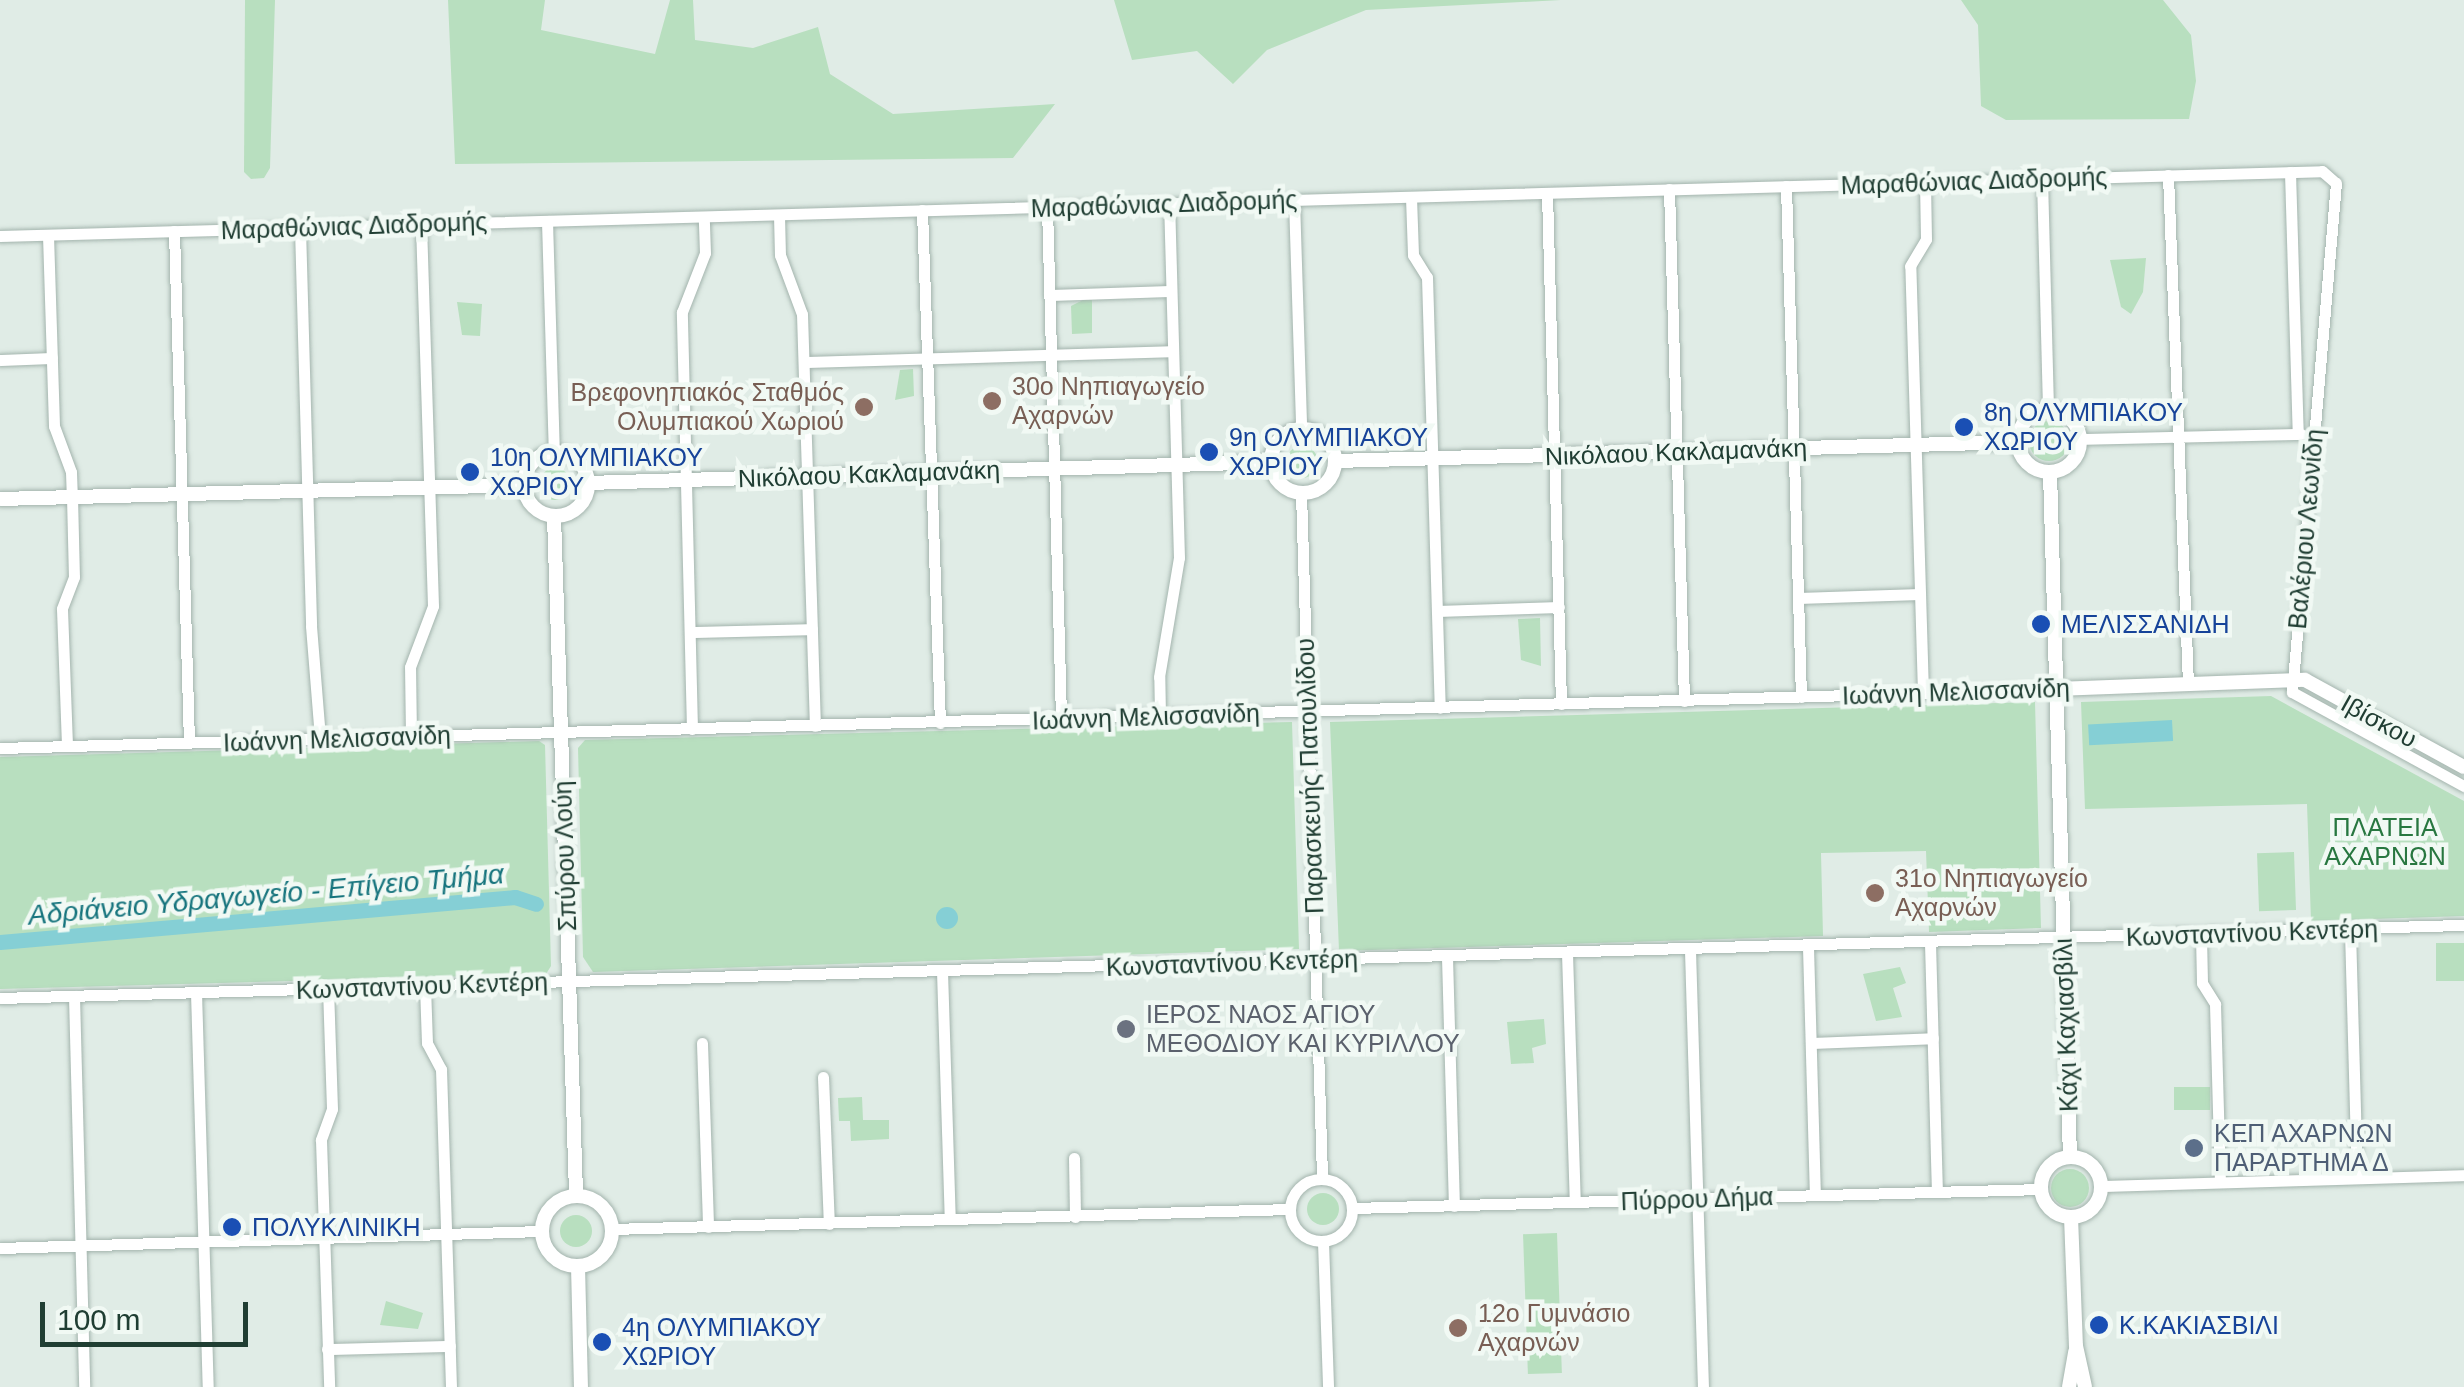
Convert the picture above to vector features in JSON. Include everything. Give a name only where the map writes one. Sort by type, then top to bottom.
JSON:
[{"type":"street","points":[[2290,172],[2298,434]]},
{"type":"street","name":"Μαραθώνιας Διαδρομής","points":[[0,236],[2328,173]]},
{"type":"street","name":"Βαλέριου Λεωνίδη","points":[[2292,681],[2336,183],[2328,173]]},
{"type":"street","points":[[2168,176],[2188,685]]},
{"type":"street","points":[[2042,179],[2048,410]]},
{"type":"street","points":[[1923,693],[1910,266],[1926,239],[1925,182]]},
{"type":"street","points":[[1786,186],[1801,697]]},
{"type":"street","points":[[1669,190],[1684,700]]},
{"type":"street","points":[[1547,193],[1562,704]]},
{"type":"street","points":[[1411,197],[1413,255],[1427,276],[1440,708]]},
{"type":"street","points":[[1294,200],[1301,428]]},
{"type":"street","points":[[1160,716],[1158,677],[1179,558],[1168,204]]},
{"type":"street","points":[[1047,207],[1062,719]]},
{"type":"street","points":[[922,210],[940,723]]},
{"type":"street","points":[[779,214],[780,254],[802,314],[816,726]]},
{"type":"street","points":[[692,729],[682,312],[704,253],[704,216]]},
{"type":"street","points":[[548,221],[554,451]]},
{"type":"street","points":[[412,736],[410,667],[433,606],[421,224]]},
{"type":"street","points":[[300,228],[320,739]]},
{"type":"street","points":[[174,232],[189,742]]},
{"type":"street","points":[[48,235],[54,426],[71,472],[72,498],[74,577],[62,609],[67,746]]},
{"type":"street","points":[[1049,294],[1171,291]]},
{"type":"street","points":[[804,362],[1173,351]]},
{"type":"street","points":[[0,360],[52,358]]},
{"type":"street","points":[[2048,410],[2070,418],[2080,439],[2069,466],[2050,472],[2032,467],[2018,442],[2024,424],[2048,410]]},
{"type":"street","points":[[1301,428],[1325,438],[1335,461],[1328,480],[1301,493],[1284,487],[1270,462],[1279,439],[1301,428]]},
{"type":"street","points":[[2080,439],[2314,434]]},
{"type":"street","name":"Νικόλαου Κακλαμανάκη","points":[[1335,461],[2018,442]]},
{"type":"street","points":[[554,451],[581,464],[588,483],[578,508],[554,516],[532,507],[523,484],[534,459],[554,451]]},
{"type":"street","name":"Νικόλαου Κακλαμανάκη","points":[[588,483],[1270,462]]},
{"type":"street","name":"Κάχι Καχιασβίλι","points":[[2050,472],[2070,1158]]},
{"type":"street","points":[[0,499],[523,484]]},
{"type":"street","name":"Παρασκευής Πατουλίδου","points":[[1301,493],[1322,1178]]},
{"type":"street","name":"Σπύρου Λούη","points":[[554,516],[576,1196]]},
{"type":"street","points":[[1798,598],[1920,594]]},
{"type":"street","points":[[1437,611],[1558,607]]},
{"type":"street","points":[[690,632],[812,629]]},
{"type":"street","name":"Ιβίσκου","points":[[2292,681],[2305,680],[2464,767]]},
{"type":"street","points":[[2292,681],[2295,696],[2464,786]]},
{"type":"street","name":"Ιωάννη Μελισσανίδη","points":[[0,748],[2292,681]]},
{"type":"street","name":"Κωνσταντίνου Κεντέρη","points":[[0,998],[2464,925]]},
{"type":"street","points":[[2350,930],[2357,1178]]},
{"type":"street","points":[[2201,935],[2202,983],[2215,1004],[2220,1182]]},
{"type":"street","points":[[1930,942],[1937,1192]]},
{"type":"street","points":[[1808,947],[1815,1196]]},
{"type":"street","points":[[1690,950],[1704,1387]]},
{"type":"street","points":[[1567,953],[1575,1202]]},
{"type":"street","points":[[1447,957],[1454,1206]]},
{"type":"street","points":[[942,971],[950,1219]]},
{"type":"street","points":[[425,986],[427,1043],[441,1069],[451,1387]]},
{"type":"street","points":[[328,988],[332,1109],[321,1140],[328,1387]]},
{"type":"street","points":[[196,992],[208,1387]]},
{"type":"street","points":[[74,996],[84,1387]]},
{"type":"street","points":[[1811,1043],[1933,1038]]},
{"type":"street","points":[[702,1042],[708,1227]]},
{"type":"street","points":[[824,1077],[829,1224]]},
{"type":"street","points":[[1074,1158],[1075,1216]]},
{"type":"street","points":[[2070,1158],[2094,1168],[2100,1186],[2089,1212],[2070,1217],[2050,1209],[2041,1189],[2049,1167],[2070,1158]]},
{"type":"street","points":[[2100,1186],[2464,1176]]},
{"type":"street","points":[[1322,1178],[1343,1187],[1352,1208],[1341,1235],[1322,1242],[1303,1236],[1289,1210],[1299,1187],[1322,1178]]},
{"type":"street","name":"Πύρρου Δήμα","points":[[1352,1208],[2041,1189]]},
{"type":"street","points":[[576,1196],[604,1209],[612,1229],[602,1255],[578,1266],[552,1256],[541,1231],[556,1202],[576,1196]]},
{"type":"street","points":[[612,1229],[1289,1210]]},
{"type":"street","points":[[2070,1217],[2076,1346],[2084,1387]]},
{"type":"street","points":[[0,1248],[541,1231]]},
{"type":"street","points":[[1322,1242],[1328,1387]]},
{"type":"street","points":[[578,1266],[581,1387]]},
{"type":"street","points":[[328,1349],[450,1346]]},
{"type":"street","points":[[2068,1387],[2076,1346]]},
{"type":"green space","points":[[245,0],[275,0],[270,168],[264,178],[251,179],[244,172]]},
{"type":"green space","points":[[448,0],[545,0],[541,30],[655,54],[670,0],[693,0],[695,40],[753,48],[818,27],[830,74],[893,114],[1055,104],[1013,158],[455,164]]},
{"type":"green space","points":[[1114,0],[1561,0],[1366,10],[1267,50],[1233,84],[1197,51],[1132,60]]},
{"type":"green space","points":[[1961,0],[2163,0],[2191,35],[2196,81],[2189,119],[2006,120],[1981,106],[1978,25]]},
{"type":"green space","points":[[2146,258],[2143,292],[2131,314],[2121,307],[2110,260]]},
{"type":"green space","points":[[1092,300],[1092,333],[1072,334],[1071,306]]},
{"type":"green space","points":[[457,302],[482,304],[480,336],[462,335]]},
{"type":"green space","points":[[913,369],[914,396],[895,400],[900,370]]},
{"type":"green space","points":[[2049,421],[2063,427],[2069,441],[2063,455],[2049,461],[2035,455],[2029,441],[2035,427]]},
{"type":"green space","points":[[1302,446],[1313,451],[1318,462],[1313,473],[1302,478],[1291,473],[1286,462],[1291,451]]},
{"type":"green space","points":[[555,468],[566,473],[571,484],[566,495],[555,500],[544,495],[539,484],[544,473]]},
{"type":"green space","points":[[1540,618],[1541,666],[1521,660],[1518,619]]},
{"type":"green space","name":"ΠΛΑΤΕΙΑ ΑΧΑΡΝΩΝ","points":[[2271,696],[2464,801],[2464,916],[2311,921],[2307,804],[2085,809],[2081,702]]},
{"type":"green space","points":[[2035,702],[2041,928],[1929,932],[1926,851],[1821,853],[1823,936],[1339,951],[1330,722]]},
{"type":"green space","points":[[1292,722],[1299,949],[593,972],[583,957],[578,748],[585,740]]},
{"type":"green space","points":[[539,741],[545,745],[551,966],[546,974],[0,989],[0,757]]},
{"type":"green space","points":[[2294,852],[2296,910],[2259,911],[2257,853]]},
{"type":"green space","points":[[2436,943],[2464,943],[2464,981],[2436,981]]},
{"type":"green space","points":[[1900,967],[1906,983],[1893,988],[1902,1017],[1876,1021],[1863,974]]},
{"type":"green space","points":[[1544,1019],[1546,1044],[1532,1048],[1534,1063],[1511,1064],[1507,1022]]},
{"type":"green space","points":[[2174,1087],[2210,1087],[2210,1110],[2174,1110]]},
{"type":"green space","points":[[862,1097],[863,1120],[889,1120],[889,1139],[851,1141],[850,1121],[839,1121],[838,1098]]},
{"type":"green space","points":[[2070,1169],[2084,1174],[2089,1188],[2084,1202],[2070,1207],[2056,1202],[2051,1188],[2056,1174]]},
{"type":"green space","points":[[1323,1193],[1334,1198],[1339,1209],[1334,1220],[1323,1225],[1312,1220],[1307,1209],[1312,1198]]},
{"type":"green space","points":[[576,1215],[587,1220],[592,1231],[587,1242],[576,1247],[565,1242],[560,1231],[565,1220]]},
{"type":"green space","points":[[1557,1233],[1562,1373],[1528,1374],[1523,1234]]},
{"type":"green space","points":[[386,1301],[423,1313],[418,1329],[380,1325]]},
{"type":"water","points":[[2172,720],[2173,741],[2089,745],[2088,724]]},
{"type":"water","points":[[947,907],[955,910],[955,926],[947,929],[939,926],[936,918],[939,910]]},
{"type":"waterway","name":"Αδριάνειο Υδραγωγείο - Επίγειο Τμήμα","points":[[0,942],[515,897],[536,904]]},
{"type":"place","name":"30ο Νηπιαγωγείο Αχαρνών","points":[[992,401]]},
{"type":"place","name":"Βρεφονηπιακός Σταθμός Ολυμπιακού Χωριού","points":[[864,407]]},
{"type":"place","name":"8η ΟΛΥΜΠΙΑΚΟΥ ΧΩΡΙΟΥ","points":[[1964,427]]},
{"type":"place","name":"9η ΟΛΥΜΠΙΑΚΟΥ ΧΩΡΙΟΥ","points":[[1209,452]]},
{"type":"place","name":"10η ΟΛΥΜΠΙΑΚΟΥ ΧΩΡΙΟΥ","points":[[470,472]]},
{"type":"place","name":"ΜΕΛΙΣΣΑΝΙΔΗ","points":[[2041,624]]},
{"type":"place","name":"31ο Νηπιαγωγείο Αχαρνών","points":[[1875,893]]},
{"type":"place","name":"ΙΕΡΟΣ ΝΑΟΣ ΑΓΙΟΥ ΜΕΘΟΔΙΟΥ ΚΑΙ ΚΥΡΙΛΛΟΥ","points":[[1126,1029]]},
{"type":"place","name":"ΚΕΠ ΑΧΑΡΝΩΝ ΠΑΡΑΡΤΗΜΑ Δ","points":[[2194,1148]]},
{"type":"place","name":"ΠΟΛΥΚΛΙΝΙΚΗ","points":[[232,1227]]},
{"type":"place","name":"Κ.ΚΑΚΙΑΣΒΙΛΙ","points":[[2099,1325]]},
{"type":"place","name":"12ο Γυμνάσιο Αχαρνών","points":[[1458,1328]]},
{"type":"place","name":"4η ΟΛΥΜΠΙΑΚΟΥ ΧΩΡΙΟΥ","points":[[602,1342]]}]
